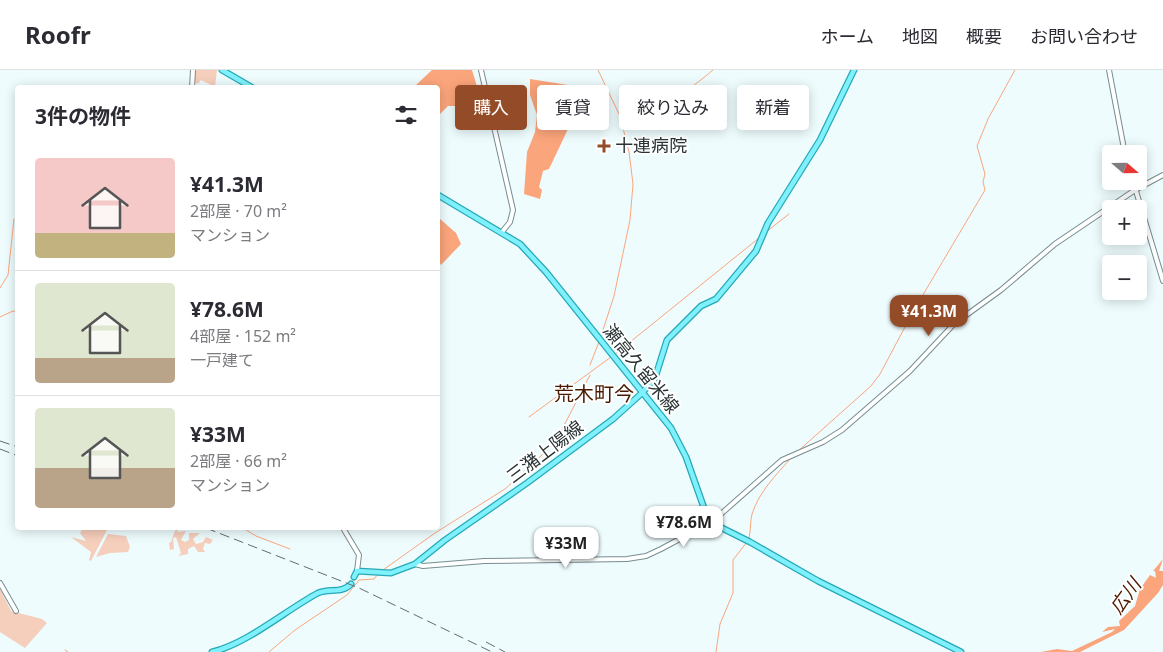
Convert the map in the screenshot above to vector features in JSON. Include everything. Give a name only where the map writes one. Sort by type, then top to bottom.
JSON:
[{"type":"main road","points":[[222,70],[248,85]]},
{"type":"main road","name":"三潴上陽線","points":[[357,571],[391,573],[415,564],[460,530],[528,484],[613,419],[642,393],[655,378],[667,340],[701,306],[716,300],[756,251],[768,224],[824,132],[854,70]]},
{"type":"main road","name":"瀬高久留米線","points":[[440,196],[520,244],[546,272],[676,436],[686,457],[699,498],[720,528],[750,542],[818,582],[961,652]]},
{"type":"main road","points":[[354,577],[357,571]]},
{"type":"main road","points":[[212,652],[254,633],[318,593],[342,590],[351,584]]},
{"type":"street","points":[[192,85],[193,70]]},
{"type":"street","points":[[480,70],[513,210],[510,222],[502,232]]},
{"type":"street","points":[[1109,70],[1124,145]]},
{"type":"street","points":[[1148,183],[1163,175]]},
{"type":"street","points":[[415,564],[423,566],[484,561],[627,559],[646,556],[661,549],[713,520],[782,460],[823,442],[842,430],[910,371],[954,324],[1001,290],[1055,244],[1135,190],[1163,281]]},
{"type":"street","points":[[343,530],[359,555],[357,571]]},
{"type":"street","points":[[0,583],[16,611]]},
{"type":"shaded area","points":[[194,70],[217,70],[215,85],[201,80],[198,84],[194,82]]},
{"type":"shaded area","points":[[432,70],[472,70],[477,85],[455,85],[455,106],[448,106],[440,114],[440,85],[416,85]]},
{"type":"shaded area","points":[[530,79],[568,85],[537,85],[537,115],[530,95]]},
{"type":"shaded area","points":[[537,115],[537,130],[568,130],[549,169],[543,171],[539,187],[542,190],[540,199],[524,194],[527,152],[535,132]]},
{"type":"shaded area","points":[[440,219],[456,233],[461,244],[441,265]]},
{"type":"shaded area","points":[[82,530],[107,530],[91,561],[89,560],[91,552],[71,537],[86,541],[80,533]]},
{"type":"shaded area","points":[[175,530],[178,530],[177,532],[186,531],[181,540],[185,542],[189,540],[189,533],[200,533],[193,539],[196,544],[203,542],[206,537],[213,540],[210,544],[205,543],[203,549],[205,552],[198,552],[194,546],[188,549],[188,554],[178,556],[181,553],[176,537],[173,538],[174,549],[170,550],[169,543]]},
{"type":"shaded area","points":[[108,534],[126,536],[130,547],[128,552],[110,553],[96,557]]},
{"type":"shaded area","points":[[1163,559],[1159,571],[1163,571],[1163,585],[1124,630],[1080,652],[1041,652],[1057,649],[1072,651],[1115,629],[1102,632],[1108,627],[1120,626],[1119,621],[1135,606],[1140,589],[1150,575],[1156,578],[1155,571],[1153,571]]},
{"type":"shaded area","points":[[0,589],[11,611],[42,619],[47,623],[25,648],[0,632]]},
{"type":"waterway","points":[[598,70],[620,116],[629,152],[633,184],[630,220],[614,296],[601,336]]},
{"type":"waterway","points":[[694,85],[713,70]]},
{"type":"waterway","points":[[797,452],[871,386],[880,374],[914,310],[985,190],[983,182],[985,174],[977,146],[988,119],[1015,70]]},
{"type":"waterway","points":[[766,232],[789,214]]},
{"type":"waterway","points":[[0,288],[8,275],[14,219]]},
{"type":"waterway","points":[[614,355],[759,238]]},
{"type":"waterway","points":[[0,317],[15,311]]},
{"type":"waterway","points":[[590,365],[599,342]]},
{"type":"waterway","points":[[529,417],[611,357]]},
{"type":"waterway","points":[[440,530],[505,489],[555,443],[590,375]]},
{"type":"waterway","points":[[749,538],[752,514],[759,498],[791,458]]},
{"type":"waterway","points":[[246,530],[256,536],[290,549]]},
{"type":"waterway","points":[[383,570],[440,530]]},
{"type":"waterway","points":[[716,652],[720,624],[733,593],[733,560],[747,542]]},
{"type":"waterway","points":[[269,652],[295,630],[347,595],[359,580],[374,579],[378,574]]},
{"type":"railway","points":[[0,441],[15,446]]},
{"type":"railway","points":[[0,449],[15,455]]},
{"type":"railway","points":[[211,530],[359,588],[492,652]]},
{"type":"railway","points":[[486,642],[505,652]]},
{"type":"place","name":"十連病院","points":[[604,146]]},
{"type":"district","name":"荒木町今","points":[[594,394]]},
{"type":"water label","name":"広川","points":[[1125,596]]}]
